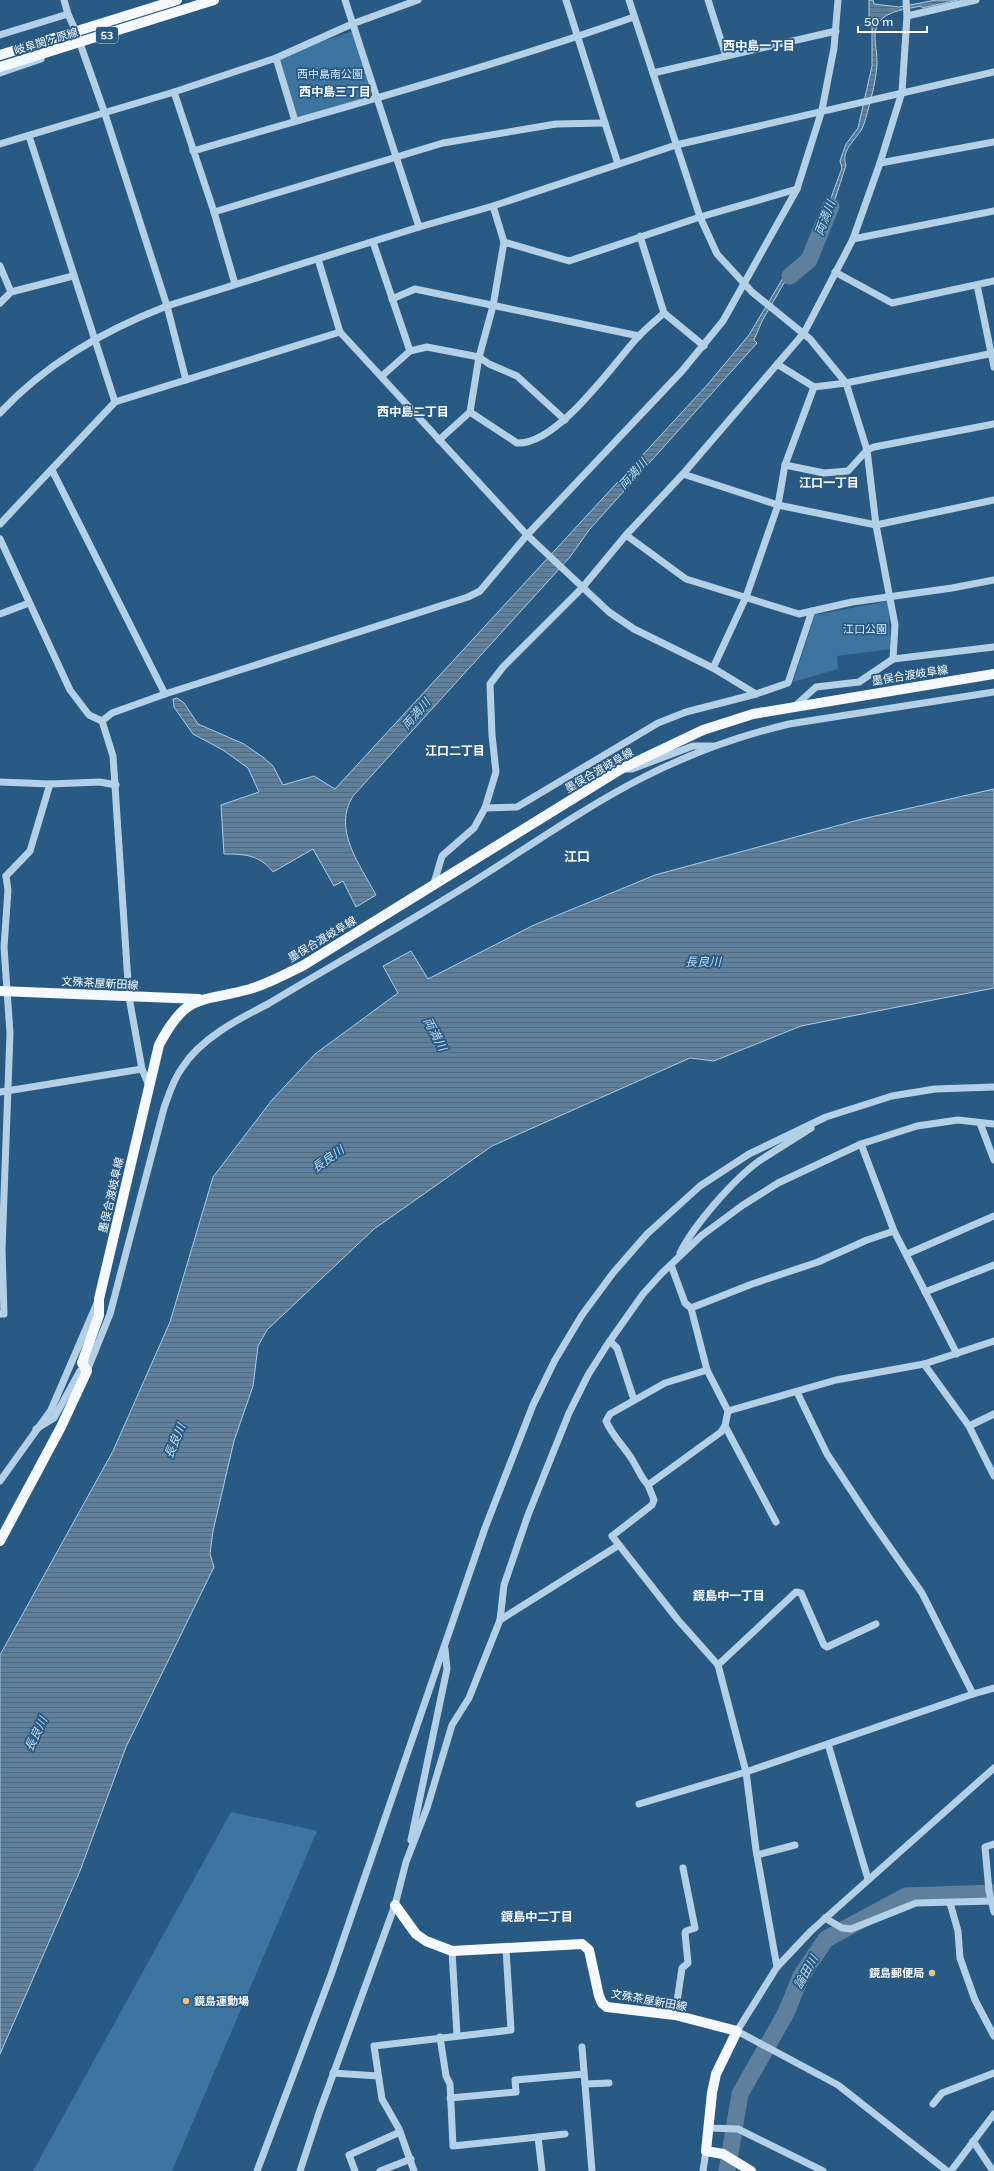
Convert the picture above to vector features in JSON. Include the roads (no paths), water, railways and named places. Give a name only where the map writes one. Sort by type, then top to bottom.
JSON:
[{"type":"main road","name":"岐阜関ヶ原線","points":[[0,54],[177,0]]},
{"type":"main road","name":"岐阜関ヶ原線","points":[[0,67],[80,45],[214,0]]},
{"type":"main road","name":"墨俣合渡岐阜線","points":[[0,1541],[61,1428],[87,1371],[82,1363],[99,1315],[99,1299],[159,1045],[168,1028],[180,1012],[199,999],[271,982],[304,965],[621,769],[703,730],[753,714],[994,674]]},
{"type":"main road","name":"文殊茶屋新田線","points":[[3,991],[199,999]]},
{"type":"main road","name":"文殊茶屋新田線","points":[[395,1905],[416,1934],[426,1941],[452,1951],[582,1944],[587,1946],[602,2003],[607,2007],[675,2015],[737,2031]]},
{"type":"main road","points":[[737,2031],[716,2074],[706,2151],[724,2154],[751,2171]]},
{"type":"street","points":[[64,0],[105,114],[166,306],[186,380]]},
{"type":"street","points":[[345,0],[419,227]]},
{"type":"street","points":[[0,144],[105,114],[276,58],[352,24],[418,0]]},
{"type":"street","points":[[566,0],[618,164]]},
{"type":"street","points":[[628,0],[700,217],[717,254],[752,292],[801,330],[846,383],[858,417],[867,450],[876,525],[891,596],[895,625],[893,659]]},
{"type":"street","points":[[708,0],[726,56]]},
{"type":"street","points":[[102,721],[112,713],[166,694],[468,597],[480,591],[704,346],[723,321],[745,285],[797,189],[822,110],[836,30],[838,0]]},
{"type":"street","points":[[434,884],[442,856],[474,828],[485,808],[496,772],[492,736],[490,684],[683,474],[777,364],[801,330],[853,239],[880,163],[902,92],[908,16],[906,0]]},
{"type":"street","points":[[908,16],[976,0]]},
{"type":"street","points":[[0,35],[68,14]]},
{"type":"street","points":[[193,151],[295,121],[378,99],[577,37],[634,17]]},
{"type":"street","points":[[653,73],[836,30]]},
{"type":"street","points":[[0,73],[80,45]]},
{"type":"street","points":[[276,58],[295,121]]},
{"type":"street","points":[[0,413],[24,390],[75,350],[132,320],[166,306],[419,227],[493,206],[676,145],[822,110],[994,72]]},
{"type":"street","points":[[174,92],[214,212],[235,284]]},
{"type":"street","points":[[214,212],[442,142],[556,124],[604,123]]},
{"type":"street","points":[[29,136],[73,276],[115,402]]},
{"type":"street","points":[[880,163],[994,142]]},
{"type":"street","points":[[504,242],[569,261],[700,217],[797,189]]},
{"type":"street","points":[[439,440],[470,412],[479,357],[493,306],[504,242],[493,206]]},
{"type":"street","points":[[853,239],[994,211]]},
{"type":"street","points":[[640,236],[664,313],[704,346]]},
{"type":"street","points":[[373,242],[410,351]]},
{"type":"street","points":[[318,259],[340,332],[529,537],[609,612],[634,629],[713,668],[756,694]]},
{"type":"street","points":[[0,266],[11,292]]},
{"type":"street","points":[[835,272],[892,303],[994,281]]},
{"type":"street","points":[[0,303],[11,292],[73,276]]},
{"type":"street","points":[[977,285],[993,353],[994,367]]},
{"type":"street","points":[[392,299],[415,289],[638,336]]},
{"type":"street","points":[[470,412],[517,443],[522,443],[547,434],[565,420],[638,336],[664,313]]},
{"type":"street","points":[[0,524],[115,402],[340,332]]},
{"type":"street","points":[[382,376],[410,351],[427,347],[479,357],[489,364],[517,376],[565,420]]},
{"type":"street","points":[[777,364],[814,387],[846,383],[993,353]]},
{"type":"street","points":[[713,668],[746,597],[778,505],[785,465],[814,387]]},
{"type":"street","points":[[785,465],[824,473],[848,471],[867,450],[994,424]]},
{"type":"street","points":[[52,470],[166,694]]},
{"type":"street","points":[[683,474],[778,505],[876,525],[994,500]]},
{"type":"street","points":[[626,535],[686,579],[799,614],[891,596],[952,588],[994,580]]},
{"type":"street","points":[[0,539],[70,690],[89,715],[102,721],[113,756],[129,997],[134,1032],[142,1069],[149,1086]]},
{"type":"street","points":[[0,614],[29,603]]},
{"type":"street","points":[[485,808],[517,807],[658,723],[686,712],[788,684],[812,611]]},
{"type":"street","points":[[796,706],[816,687],[860,682],[893,659],[994,647]]},
{"type":"street","points":[[36,1429],[54,1418],[80,1371],[87,1371],[110,1314],[164,1108],[173,1083],[182,1067],[214,1036],[237,1020],[268,1004],[455,892],[606,798],[645,776],[716,746],[757,732],[824,717],[994,692]]},
{"type":"street","points":[[621,769],[632,769],[693,746],[716,746]]},
{"type":"street","points":[[0,782],[50,784],[100,782],[116,785]]},
{"type":"street","points":[[0,1314],[4,1314],[1,1249],[9,1092],[10,1033],[3,991],[8,890],[3,875],[30,851],[50,784]]},
{"type":"street","points":[[0,1092],[9,1092],[142,1069]]},
{"type":"street","points":[[257,2171],[331,1975],[485,1528],[533,1406],[555,1360],[582,1315],[613,1273],[647,1234],[700,1186],[748,1154],[826,1117],[892,1096],[935,1089],[994,1087]]},
{"type":"street","points":[[677,1259],[685,1244],[708,1213],[739,1180],[758,1162],[826,1117]]},
{"type":"street","points":[[406,1862],[428,1808],[452,1724],[469,1698],[500,1620],[504,1585],[528,1515],[568,1413],[588,1375],[643,1294],[701,1236],[749,1201],[778,1183],[860,1144],[917,1126],[958,1120],[994,1124]]},
{"type":"street","points":[[980,1123],[994,1160]]},
{"type":"street","points":[[860,1144],[894,1231],[957,1354]]},
{"type":"street","points":[[907,1254],[994,1216]]},
{"type":"street","points":[[691,1308],[752,1284],[818,1262],[867,1240],[894,1231]]},
{"type":"street","points":[[648,1485],[721,1432],[725,1426],[728,1412],[707,1370],[691,1308],[685,1303],[671,1265]]},
{"type":"street","points":[[925,1292],[994,1265]]},
{"type":"street","points":[[0,1481],[50,1410],[99,1299]]},
{"type":"street","points":[[610,1341],[617,1348],[634,1400]]},
{"type":"street","points":[[728,1412],[836,1380],[924,1364],[994,1341]]},
{"type":"street","points":[[924,1364],[969,1426],[994,1476]]},
{"type":"street","points":[[707,1370],[665,1383],[610,1414],[606,1421],[612,1436],[633,1461],[641,1478],[648,1485],[654,1500],[652,1505],[612,1536],[678,1620],[718,1665],[746,1772],[757,1855],[777,1967]]},
{"type":"street","points":[[797,1392],[827,1454],[922,1593],[973,1694]]},
{"type":"street","points":[[969,1426],[994,1414]]},
{"type":"street","points":[[725,1426],[776,1522]]},
{"type":"street","points":[[500,1620],[619,1545]]},
{"type":"street","points":[[718,1665],[796,1592],[801,1593],[824,1645],[827,1647],[876,1624]]},
{"type":"street","points":[[300,2171],[333,2073],[395,1905],[406,1862],[447,1669],[445,1646]]},
{"type":"street","points":[[639,1804],[746,1772],[994,1688]]},
{"type":"street","points":[[828,1744],[868,1879]]},
{"type":"street","points":[[947,2171],[838,2085],[737,2031],[777,1967],[825,1918],[994,1768]]},
{"type":"street","points":[[994,1844],[985,1847],[994,1912]]},
{"type":"street","points":[[757,1855],[795,1845]]},
{"type":"street","points":[[675,2015],[682,1968],[688,1963],[685,1933],[686,1931],[695,1928],[683,1868]]},
{"type":"street","points":[[825,1918],[842,1928],[851,1929],[916,1903],[950,1903],[991,1898]]},
{"type":"street","points":[[950,1903],[958,1931],[960,1958],[975,2000],[994,2036]]},
{"type":"street","points":[[414,2171],[411,2159],[400,2132],[382,2099],[374,2046],[457,2035],[511,2030],[506,1948]]},
{"type":"street","points":[[452,1951],[457,2035]]},
{"type":"street","points":[[987,2022],[994,2018]]},
{"type":"street","points":[[440,2037],[450,2098],[454,2146],[565,2134]]},
{"type":"street","points":[[582,2047],[592,2171]]},
{"type":"street","points":[[333,2073],[378,2076]]},
{"type":"street","points":[[934,2104],[942,2093],[994,2073]]},
{"type":"street","points":[[450,2098],[516,2092],[515,2080],[584,2074]]},
{"type":"street","points":[[585,2084],[609,2083]]},
{"type":"street","points":[[951,2171],[994,2114]]},
{"type":"street","points":[[708,2128],[738,2129],[822,2171]]},
{"type":"street","points":[[355,2171],[349,2155],[400,2132]]},
{"type":"street","points":[[538,2137],[542,2171]]},
{"type":"street","points":[[973,2141],[993,2171]]},
{"type":"street","points":[[703,2171],[706,2151]]},
{"type":"street","points":[[380,2171],[411,2159]]},
{"type":"water","points":[[869,0],[873,0],[874,4],[899,7],[936,0],[958,0],[922,8],[921,6],[893,12],[879,22],[875,32],[877,60],[875,82],[871,99],[861,131],[846,152],[846,165],[829,218],[817,236],[806,264],[784,283],[762,321],[754,340],[757,343],[589,530],[570,557],[353,796],[347,808],[345,821],[347,834],[356,859],[376,895],[356,907],[343,881],[334,886],[313,849],[273,872],[263,862],[252,857],[239,854],[224,854],[221,805],[259,792],[248,768],[223,750],[193,734],[174,707],[173,699],[177,698],[184,703],[198,724],[244,744],[264,758],[273,766],[283,785],[314,776],[335,789],[708,384],[749,335],[783,278],[800,262],[813,233],[825,214],[842,168],[840,161],[846,144],[858,128],[872,66],[872,21],[869,16]]},
{"type":"water","name":"長良川","points":[[994,789],[994,988],[801,1026],[714,1061],[690,1058],[492,1146],[374,1229],[267,1330],[258,1346],[253,1386],[234,1441],[213,1531],[210,1554],[214,1567],[126,1747],[80,1871],[0,2054],[0,1655],[113,1451],[170,1322],[213,1177],[272,1100],[315,1054],[398,993],[383,966],[411,951],[428,979],[534,925],[655,875],[862,819]]},
{"type":"waterway","name":"両満川","points":[[790,276],[809,260],[831,206]]},
{"type":"waterway","name":"論田川","points":[[727,2171],[740,2094],[786,2013],[801,1976],[826,1939],[906,1896],[994,1893]]},
{"type":"place","name":"鏡島郵便局","points":[[932,1973]]},
{"type":"place","name":"鏡島運動場","points":[[186,2001]]},
{"type":"district","name":"西中島一丁目","points":[[759,46]]},
{"type":"district","name":"西中島三丁目","points":[[335,92]]},
{"type":"district","name":"西中島二丁目","points":[[413,412]]},
{"type":"district","name":"江口一丁目","points":[[829,483]]},
{"type":"district","name":"江口二丁目","points":[[455,751]]},
{"type":"district","name":"江口","points":[[577,856]]},
{"type":"district","name":"鏡島中一丁目","points":[[729,1596]]},
{"type":"district","name":"鏡島中二丁目","points":[[537,1917]]},
{"type":"park label","name":"西中島南公園","points":[[330,74]]},
{"type":"park label","name":"江口公園","points":[[865,629]]}]
